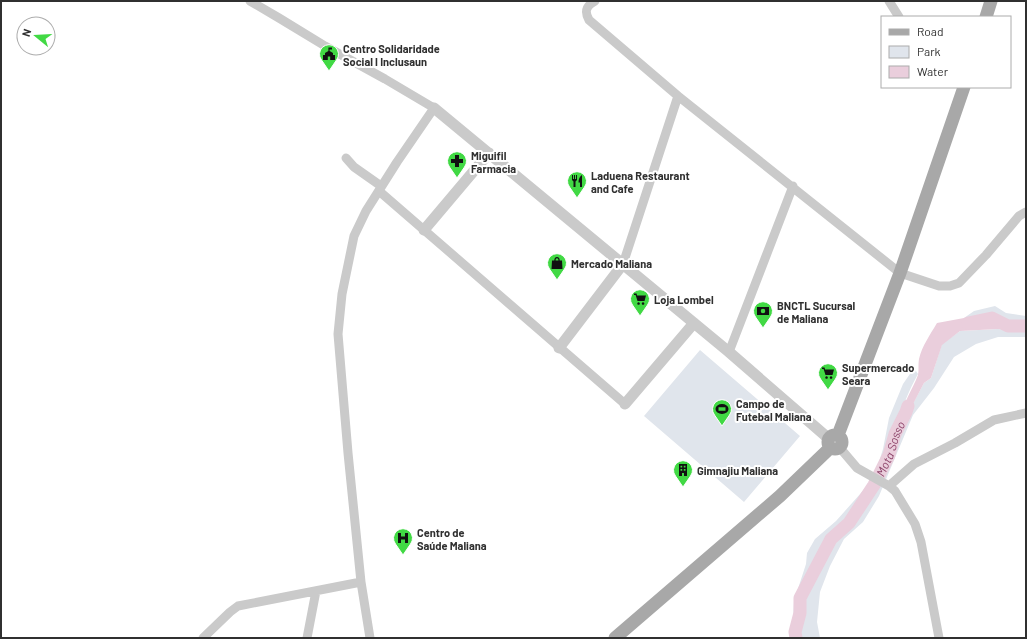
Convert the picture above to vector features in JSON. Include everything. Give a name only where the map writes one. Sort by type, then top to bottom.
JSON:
[{"type":"main road","points":[[986,16],[991,1]]},
{"type":"main road","points":[[615,638],[780,496],[834,442],[900,273],[964,88]]},
{"type":"street","points":[[250,1],[434,108],[729,352],[834,442],[856,468],[889,486],[900,498],[915,524],[921,542],[939,638]]},
{"type":"street","points":[[595,1],[589,4],[587,9],[586,14],[589,20],[678,96],[793,186],[900,273],[939,286],[950,286],[959,282],[986,255],[1019,216],[1026,212]]},
{"type":"street","points":[[888,1],[898,16]]},
{"type":"street","points":[[559,348],[623,264],[678,96]]},
{"type":"street","points":[[370,638],[361,582],[338,334],[344,288],[354,236],[366,211],[380,188],[434,108]]},
{"type":"street","points":[[424,230],[489,153]]},
{"type":"street","points":[[346,158],[424,230],[625,404],[694,323]]},
{"type":"street","points":[[729,352],[793,186]]},
{"type":"street","points":[[889,486],[914,464],[955,443],[994,420],[1026,413]]},
{"type":"street","points":[[203,638],[238,606],[361,582]]},
{"type":"street","points":[[307,638],[316,591]]},
{"type":"green space","points":[[995,306],[1006,313],[1026,316],[1026,322],[964,318],[974,311]]},
{"type":"green space","points":[[998,329],[1026,331],[1026,337],[998,337],[976,344],[954,357],[934,388],[913,415],[879,496],[863,522],[844,539],[830,566],[820,592],[817,622],[820,638],[792,638],[794,601],[806,564],[807,553],[815,539],[836,521],[869,484],[878,465],[883,449],[889,418],[903,384],[914,368],[918,374],[904,405],[902,412],[902,424],[924,383],[931,378],[942,344],[960,331]]},
{"type":"green space","name":"Campo de Futebal Maliana","points":[[700,350],[800,436],[744,502],[644,416]]},
{"type":"water","points":[[964,318],[1026,322],[1026,331],[998,329],[960,331],[942,345],[931,378],[924,383],[902,425],[902,412],[918,375],[920,354],[929,336],[937,323]]},
{"type":"waterway","name":"Mota Sosso","points":[[968,323],[992,318],[1008,326],[1026,326]]},
{"type":"waterway","name":"Mota Sosso","points":[[796,638],[795,632],[800,613],[800,598],[831,539],[849,523],[874,485],[889,455],[895,434],[908,406]]},
{"type":"place","name":"Centro Solidaridade Social I Inclusaun","points":[[329,71]]},
{"type":"place","name":"Miguifil Farmacia","points":[[457,178]]},
{"type":"place","name":"Laduena Restaurant and Cafe","points":[[577,198]]},
{"type":"place","name":"Mercado Maliana","points":[[557,280]]},
{"type":"place","name":"Loja Lombel","points":[[640,316]]},
{"type":"place","name":"BNCTL Sucursal de Maliana","points":[[763,328]]},
{"type":"place","name":"Supermercado Seara","points":[[828,390]]},
{"type":"place","name":"Campo de Futebal Maliana","points":[[722,426]]},
{"type":"place","name":"Gimnajiu Maliana","points":[[683,487]]},
{"type":"place","name":"Centro de Saúde Maliana","points":[[403,555]]}]
